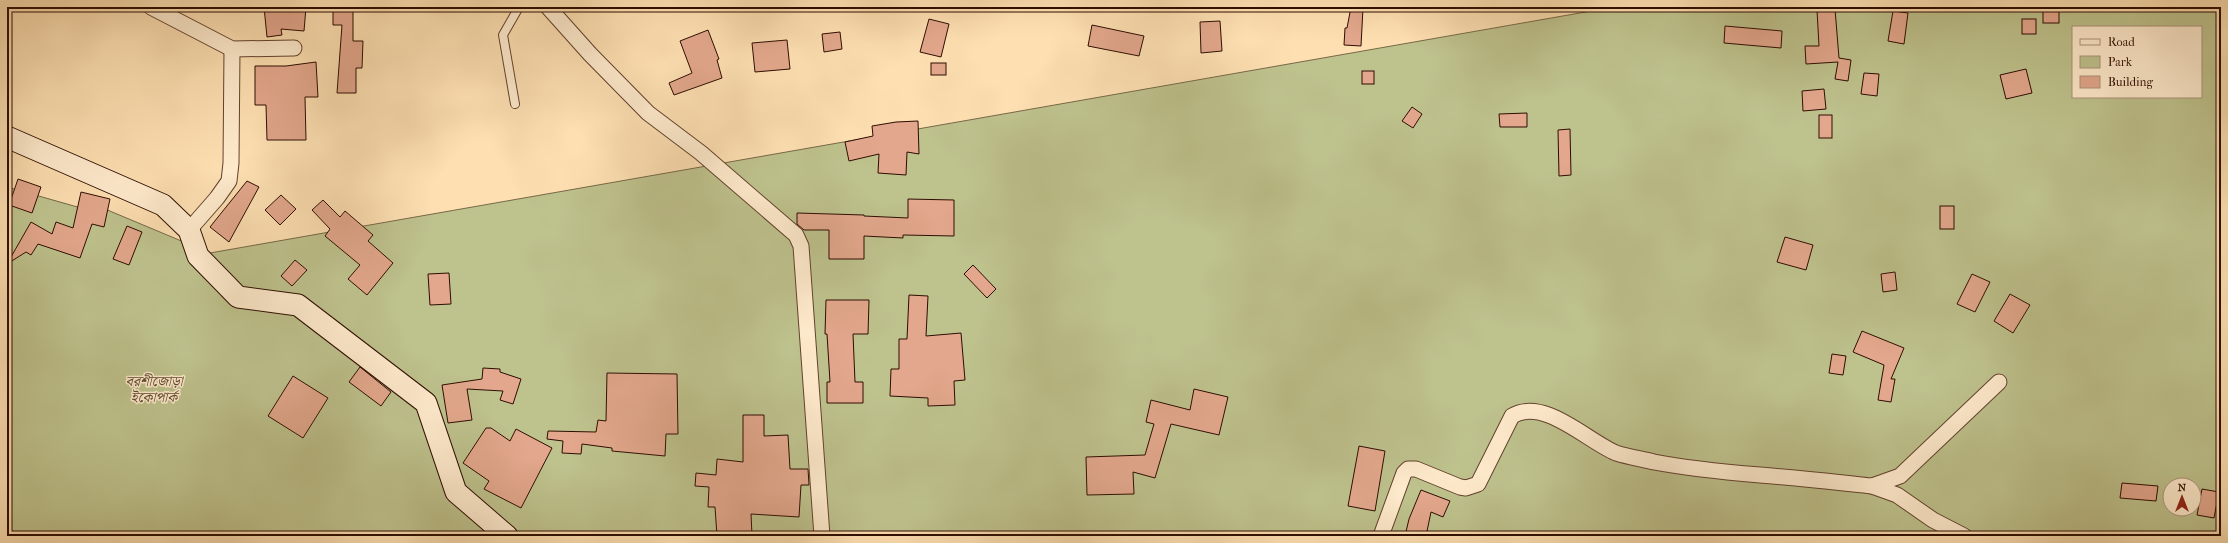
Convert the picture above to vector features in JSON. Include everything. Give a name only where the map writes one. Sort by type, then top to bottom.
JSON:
[{"type":"street","points":[[150,7],[232,49],[294,48]]},
{"type":"street","points":[[548,7],[590,54],[648,113],[701,153],[796,235],[801,246],[822,536]]},
{"type":"street","points":[[189,230],[217,198],[229,181],[231,163],[232,49]]},
{"type":"street","points":[[7,137],[163,205],[189,230],[198,256],[238,297],[298,305],[426,403],[456,492],[507,536]]},
{"type":"street","points":[[1872,486],[1900,476],[1999,382]]},
{"type":"street","points":[[1380,536],[1404,473],[1408,469],[1416,469],[1460,487],[1466,488],[1478,484],[1512,416],[1520,411],[1536,412],[1560,419],[1595,442],[1616,453],[1644,460],[1693,469],[1872,486],[1897,495],[1933,520],[1964,536]]},
{"type":"lane","points":[[515,104],[503,35],[519,7]]},
{"type":"green space","name":"বরশীজোড়া ইকোপার্ক","points":[[1614,7],[2221,7],[2221,536],[7,536],[7,187],[88,210],[105,209],[210,253]]},
{"type":"building","points":[[264,7],[306,7],[304,31],[281,29],[282,35],[267,37]]},
{"type":"building","points":[[333,7],[353,7],[353,41],[363,41],[362,68],[356,68],[356,93],[337,93],[342,25],[333,25]]},
{"type":"building","points":[[1351,7],[1363,8],[1361,46],[1344,45],[1345,28],[1347,28]]},
{"type":"building","points":[[2043,7],[2059,7],[2059,23],[2043,23]]},
{"type":"building","points":[[1835,9],[1839,58],[1851,60],[1848,81],[1835,79],[1838,62],[1806,64],[1805,46],[1819,46],[1817,10]]},
{"type":"building","points":[[1893,11],[1908,13],[1904,44],[1888,41]]},
{"type":"building","points":[[929,19],[949,24],[941,57],[920,52]]},
{"type":"building","points":[[2022,19],[2036,19],[2036,34],[2022,34]]},
{"type":"building","points":[[1220,21],[1222,51],[1201,53],[1200,22]]},
{"type":"building","points":[[1092,25],[1144,36],[1139,56],[1088,46]]},
{"type":"building","points":[[1725,26],[1782,31],[1781,48],[1724,43]]},
{"type":"building","points":[[708,30],[719,59],[717,60],[722,78],[674,95],[669,83],[692,73],[680,41]]},
{"type":"building","points":[[840,32],[842,49],[824,52],[822,34]]},
{"type":"building","points":[[787,40],[790,69],[755,72],[752,43]]},
{"type":"building","points":[[316,62],[318,97],[305,97],[306,140],[267,140],[266,105],[255,105],[255,66],[286,66]]},
{"type":"building","points":[[931,63],[946,63],[946,75],[931,75]]},
{"type":"building","points":[[2026,69],[2032,93],[2006,99],[2000,75]]},
{"type":"building","points":[[1362,71],[1374,71],[1374,84],[1362,84]]},
{"type":"building","points":[[1864,73],[1879,74],[1877,96],[1861,94]]},
{"type":"building","points":[[1824,89],[1826,109],[1803,111],[1802,91]]},
{"type":"building","points":[[1412,107],[1422,114],[1413,128],[1402,121]]},
{"type":"building","points":[[1527,113],[1527,127],[1500,127],[1499,114]]},
{"type":"building","points":[[1819,115],[1832,115],[1832,138],[1819,138]]},
{"type":"building","points":[[918,121],[919,154],[907,152],[906,175],[878,173],[879,154],[849,161],[845,142],[873,136],[872,126],[896,122]]},
{"type":"building","points":[[1570,129],[1571,175],[1559,176],[1558,130]]},
{"type":"building","points":[[18,179],[41,187],[32,213],[9,205]]},
{"type":"building","points":[[247,181],[259,187],[229,242],[210,227]]},
{"type":"building","points":[[81,192],[110,199],[104,227],[92,224],[80,258],[38,244],[31,255],[26,252],[7,264],[31,222],[52,234],[56,222],[73,228]]},
{"type":"building","points":[[281,195],[296,209],[280,225],[265,210]]},
{"type":"building","points":[[908,199],[954,200],[954,236],[903,235],[903,238],[864,236],[864,259],[829,259],[829,230],[804,230],[797,224],[797,213],[908,218]]},
{"type":"building","points":[[323,200],[340,217],[345,211],[373,235],[368,241],[393,263],[367,295],[348,279],[360,265],[325,236],[330,229],[312,210]]},
{"type":"building","points":[[1940,206],[1954,206],[1954,229],[1940,229]]},
{"type":"building","points":[[127,226],[142,232],[129,265],[113,259]]},
{"type":"building","points":[[1785,237],[1813,245],[1806,270],[1777,262]]},
{"type":"building","points":[[295,260],[307,270],[292,286],[281,276]]},
{"type":"building","points":[[973,265],[996,289],[987,298],[964,274]]},
{"type":"building","points":[[1895,272],[1897,290],[1883,292],[1881,274]]},
{"type":"building","points":[[449,273],[451,304],[430,305],[428,274]]},
{"type":"building","points":[[1972,274],[1990,282],[1975,312],[1957,304]]},
{"type":"building","points":[[2010,294],[2030,305],[2013,333],[1994,321]]},
{"type":"building","points":[[909,295],[928,296],[926,336],[961,333],[965,380],[954,381],[955,405],[928,406],[928,398],[890,396],[891,369],[899,369],[899,339],[907,339]]},
{"type":"building","points":[[826,300],[869,300],[868,334],[853,334],[855,382],[863,382],[863,403],[827,403],[827,382],[830,382],[827,334],[825,334]]},
{"type":"building","points":[[1862,331],[1904,348],[1891,379],[1895,379],[1891,402],[1878,400],[1884,365],[1853,352]]},
{"type":"building","points":[[1832,354],[1846,356],[1843,375],[1829,373]]},
{"type":"building","points":[[360,367],[391,392],[381,406],[349,382]]},
{"type":"building","points":[[483,368],[500,369],[500,372],[521,379],[513,404],[500,400],[503,391],[467,389],[472,420],[448,423],[442,385],[482,379]]},
{"type":"building","points":[[607,373],[677,374],[678,434],[666,434],[665,456],[612,451],[612,448],[582,444],[581,454],[562,453],[563,441],[547,439],[548,431],[596,432],[598,420],[606,421]]},
{"type":"building","points":[[293,376],[328,398],[303,438],[268,416]]},
{"type":"building","points":[[1194,389],[1228,397],[1219,435],[1171,424],[1155,478],[1133,472],[1134,494],[1087,495],[1086,457],[1145,455],[1154,424],[1146,422],[1151,400],[1190,410]]},
{"type":"building","points":[[743,415],[764,415],[764,436],[788,435],[790,469],[808,469],[809,485],[801,485],[799,517],[751,514],[752,536],[717,536],[715,507],[708,507],[709,487],[695,486],[696,473],[716,475],[717,459],[743,462]]},
{"type":"building","points":[[486,428],[491,428],[510,441],[516,429],[552,448],[521,508],[484,489],[489,481],[463,463]]},
{"type":"building","points":[[1359,446],[1385,451],[1375,511],[1348,506]]},
{"type":"building","points":[[2122,483],[2158,486],[2156,501],[2120,498]]},
{"type":"building","points":[[2202,489],[2219,492],[2214,518],[2202,516]]},
{"type":"building","points":[[1421,490],[1450,501],[1443,517],[1431,512],[1426,536],[1405,536],[1409,519]]}]
